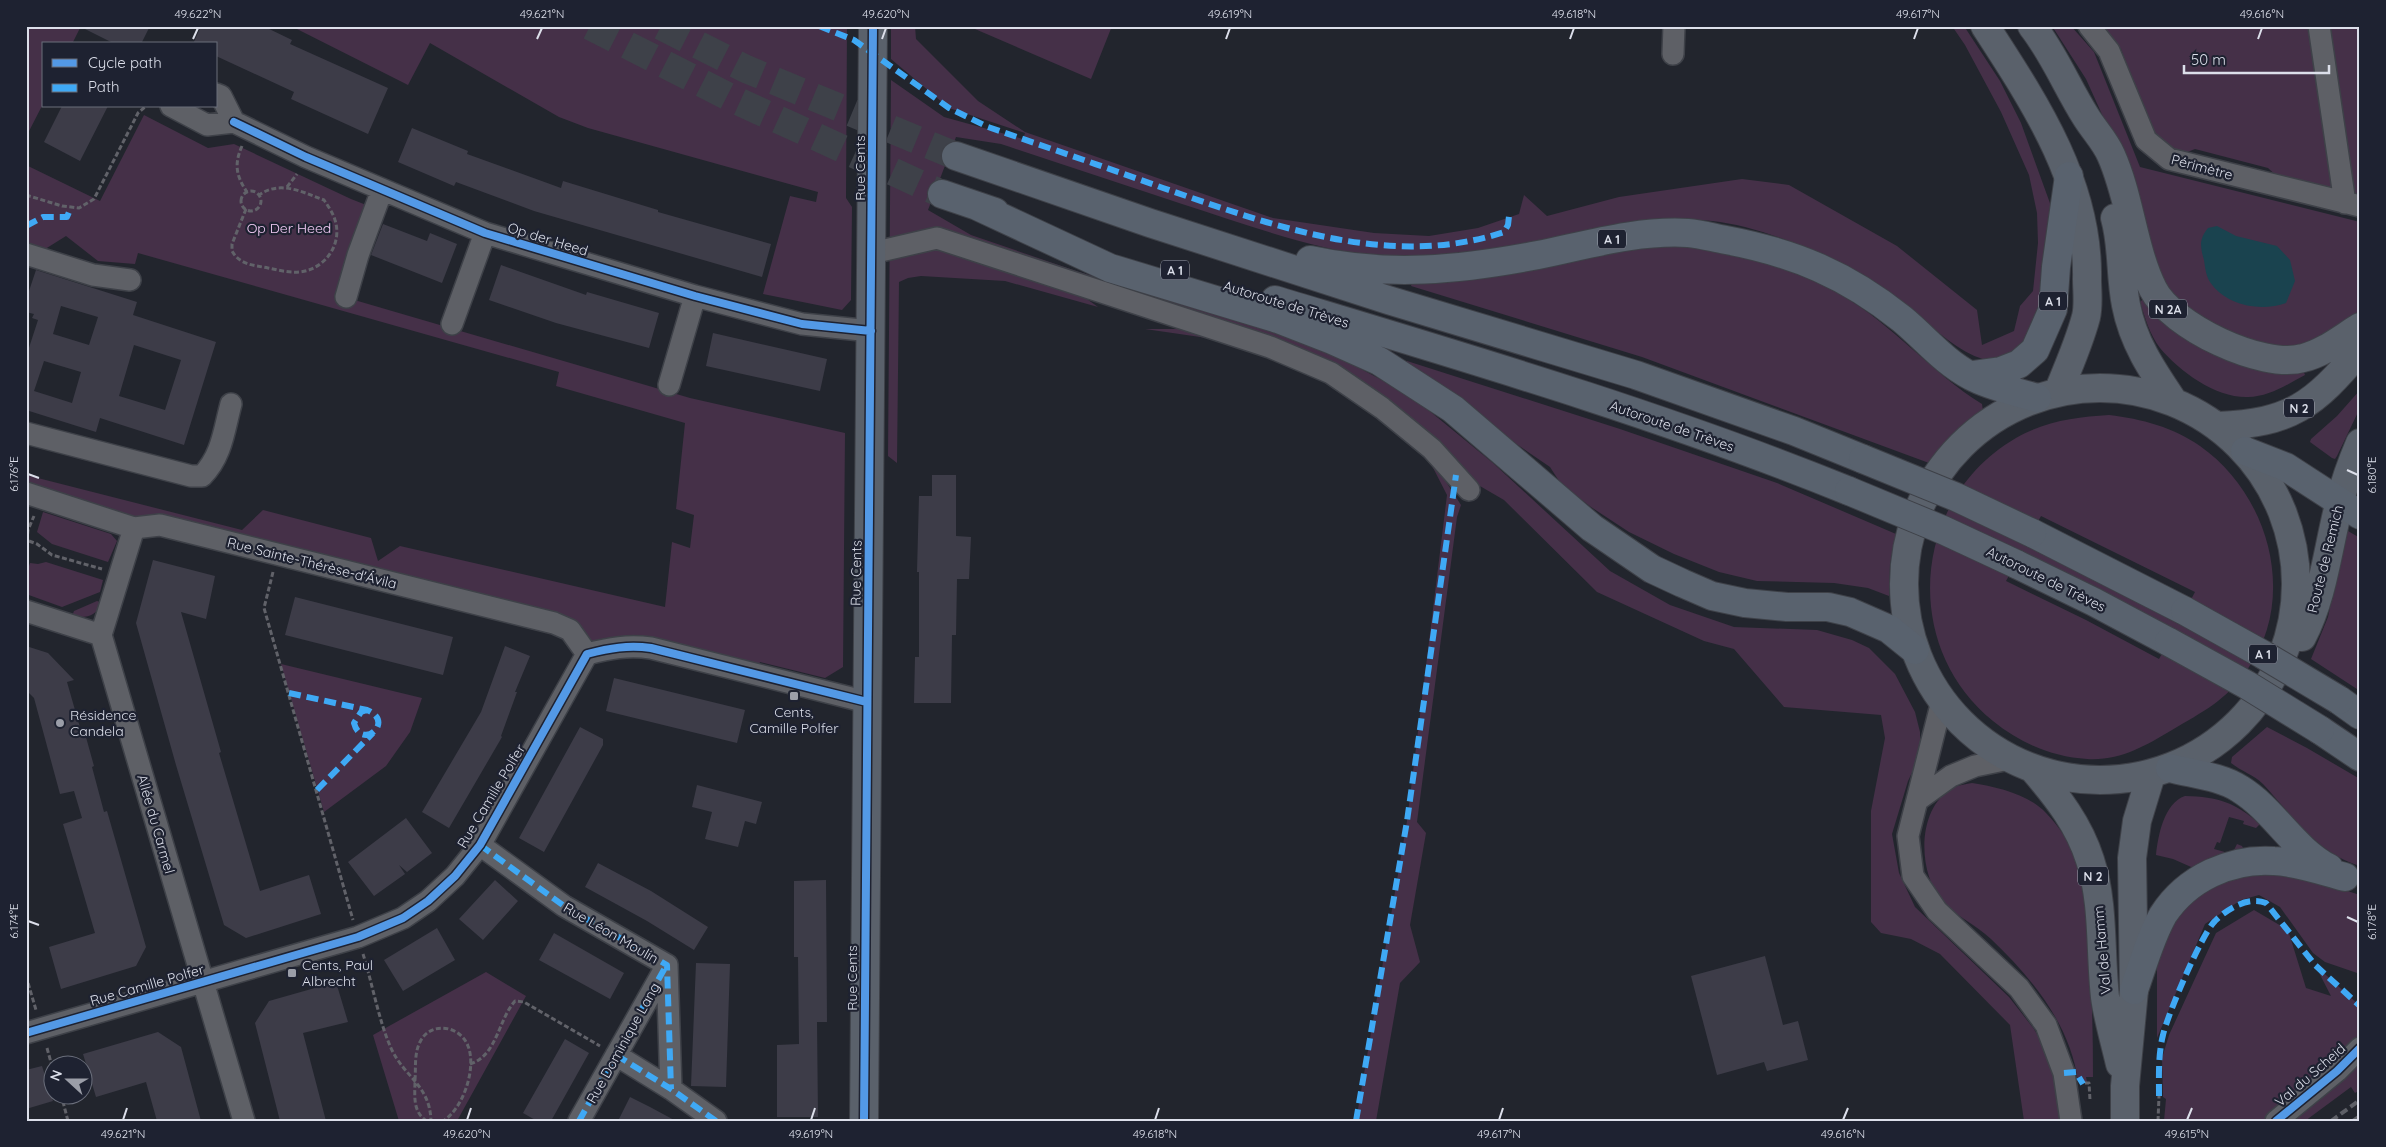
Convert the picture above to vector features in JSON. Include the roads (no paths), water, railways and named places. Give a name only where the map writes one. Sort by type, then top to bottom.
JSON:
[{"type":"highway","name":"A 1","points":[[956,156],[1150,224],[1388,300],[1636,375],[1794,431],[1956,498],[2032,533],[2185,611],[2262,654],[2349,708]]},
{"type":"highway","name":"A 1","points":[[1970,376],[2001,371],[2019,364],[2035,350],[2053,309],[2056,268],[2069,176]]},
{"type":"highway","name":"Autoroute de Trèves","points":[[942,194],[1113,252],[1383,333],[1627,410],[1784,465],[1943,530],[2094,602],[2169,642],[2320,730],[2360,757]]},
{"type":"highway","points":[[977,206],[1110,268],[1278,319],[1379,361],[1453,408],[1592,528],[1652,569],[1712,596],[1745,603],[1787,607],[1828,607],[1850,612],[1889,629],[1915,650]]},
{"type":"highway","name":"A 1","points":[[1150,224],[1329,264],[1389,272],[1460,268],[1634,235],[1688,233],[1738,242],[1795,257],[1850,282],[1902,320],[1955,366],[1970,376],[1989,384],[2048,395]]},
{"type":"highway","points":[[2245,451],[2286,467],[2350,508]]},
{"type":"highway","points":[[2160,771],[2222,780],[2239,788],[2256,800],[2302,849],[2320,864],[2352,879]]},
{"type":"highway","points":[[2134,990],[2163,916],[2178,897],[2193,884],[2217,870],[2232,864],[2274,861],[2352,879]]},
{"type":"main road","name":"Rue Cents","points":[[864,1121],[874,26]]},
{"type":"main road","points":[[1985,26],[2041,114],[2069,176],[2084,226],[2088,263],[2086,316],[2048,395]]},
{"type":"main road","name":"N 2A","points":[[2032,26],[2070,87],[2085,116],[2111,154],[2130,210],[2143,263],[2153,290],[2169,311],[2181,320],[2254,356],[2279,360],[2303,358],[2325,349],[2360,328]]},
{"type":"main road","name":"N 2A","points":[[2085,116],[2119,232],[2125,304],[2133,335],[2148,364],[2172,401]]},
{"type":"main road","name":"N 2","points":[[2218,426],[2270,420],[2305,405],[2335,380],[2360,350]]},
{"type":"main road","points":[[2087,388],[2116,388],[2145,392],[2172,401],[2218,426],[2245,451],[2265,477],[2281,506],[2291,537],[2296,569],[2296,602],[2290,634],[2280,665],[2264,694],[2222,738],[2160,771],[2122,780],[2092,781],[2063,778],[2034,770],[2009,759],[1984,743],[1969,730],[1942,701],[1927,676],[1915,650],[1907,616],[1904,582],[1908,548],[1917,514],[1932,484],[1952,456],[1971,438],[2006,412],[2048,395],[2087,388]]},
{"type":"main road","name":"Route de Remich","points":[[2264,694],[2291,661],[2310,623],[2321,586],[2350,508],[2360,443]]},
{"type":"main road","name":"Val de Hamm","points":[[2034,770],[2062,802],[2078,829],[2090,861],[2098,898],[2105,999],[2125,1086]]},
{"type":"main road","name":"Val de Hamm","points":[[2125,1121],[2125,1086],[2134,990],[2132,858],[2137,821],[2160,771]]},
{"type":"street","points":[[1673,54],[1674,26]]},
{"type":"street","name":"Périmètre","points":[[2089,26],[2109,51],[2146,140],[2169,159],[2352,205]]},
{"type":"street","points":[[2319,26],[2352,205]]},
{"type":"street","points":[[218,95],[221,96],[242,126]]},
{"type":"street","points":[[175,108],[207,125],[242,126]]},
{"type":"street","name":"Op der Heed","points":[[242,126],[382,190],[485,232],[695,296],[802,324],[871,331]]},
{"type":"street","points":[[346,297],[358,255],[382,190]]},
{"type":"street","points":[[452,324],[485,232]]},
{"type":"street","points":[[872,252],[937,238],[1270,346],[1331,373],[1382,408],[1432,450],[1469,490]]},
{"type":"street","points":[[26,254],[93,275],[130,280]]},
{"type":"street","points":[[669,385],[695,296]]},
{"type":"street","points":[[26,434],[191,476],[202,476],[213,465],[219,452],[231,404]]},
{"type":"street","name":"Rue Sainte-Thérèse-d'Ávila","points":[[33,496],[134,528],[160,525],[554,623],[570,630],[588,654]]},
{"type":"street","points":[[26,611],[101,635],[134,528]]},
{"type":"street","name":"Allée du Carmel","points":[[101,635],[244,1121]]},
{"type":"street","points":[[588,654],[624,646],[651,648],[867,702]]},
{"type":"street","name":"Rue Camille Polfer","points":[[26,1033],[358,937],[403,918],[428,901],[455,876],[480,845],[588,654]]},
{"type":"street","points":[[1942,701],[1919,799],[1908,836],[1913,876],[1937,911],[2019,988],[2046,1025],[2064,1073],[2071,1121]]},
{"type":"street","points":[[1919,799],[1951,776],[1976,766],[2009,759]]},
{"type":"street","name":"Rue Léon Moulin","points":[[480,845],[564,906],[667,965],[671,1089]]},
{"type":"street","name":"Rue Dominique Lang","points":[[579,1121],[667,965]]},
{"type":"street","name":"Val du Scheid","points":[[2276,1121],[2337,1071],[2360,1048]]},
{"type":"street","points":[[616,1055],[671,1089],[716,1121]]},
{"type":"water","points":[[2217,226],[2236,236],[2277,246],[2290,260],[2295,281],[2286,303],[2276,306],[2255,307],[2234,302],[2217,290],[2208,277],[2201,243],[2208,228]]},
{"type":"tunnel","points":[[590,26],[733,99],[942,194]]},
{"type":"tunnel","points":[[661,26],[746,69],[956,156]]},
{"type":"railway","points":[[2331,1121],[2360,1100]]},
{"type":"railway","points":[[2353,1121],[2360,1116]]},
{"type":"place","name":"Cents, Camille Polfer","points":[[794,696]]},
{"type":"place","name":"Résidence Candela","points":[[60,723]]},
{"type":"place","name":"Cents, Paul Albrecht","points":[[292,973]]},
{"type":"park label","name":"Op Der Heed","points":[[289,228]]}]
